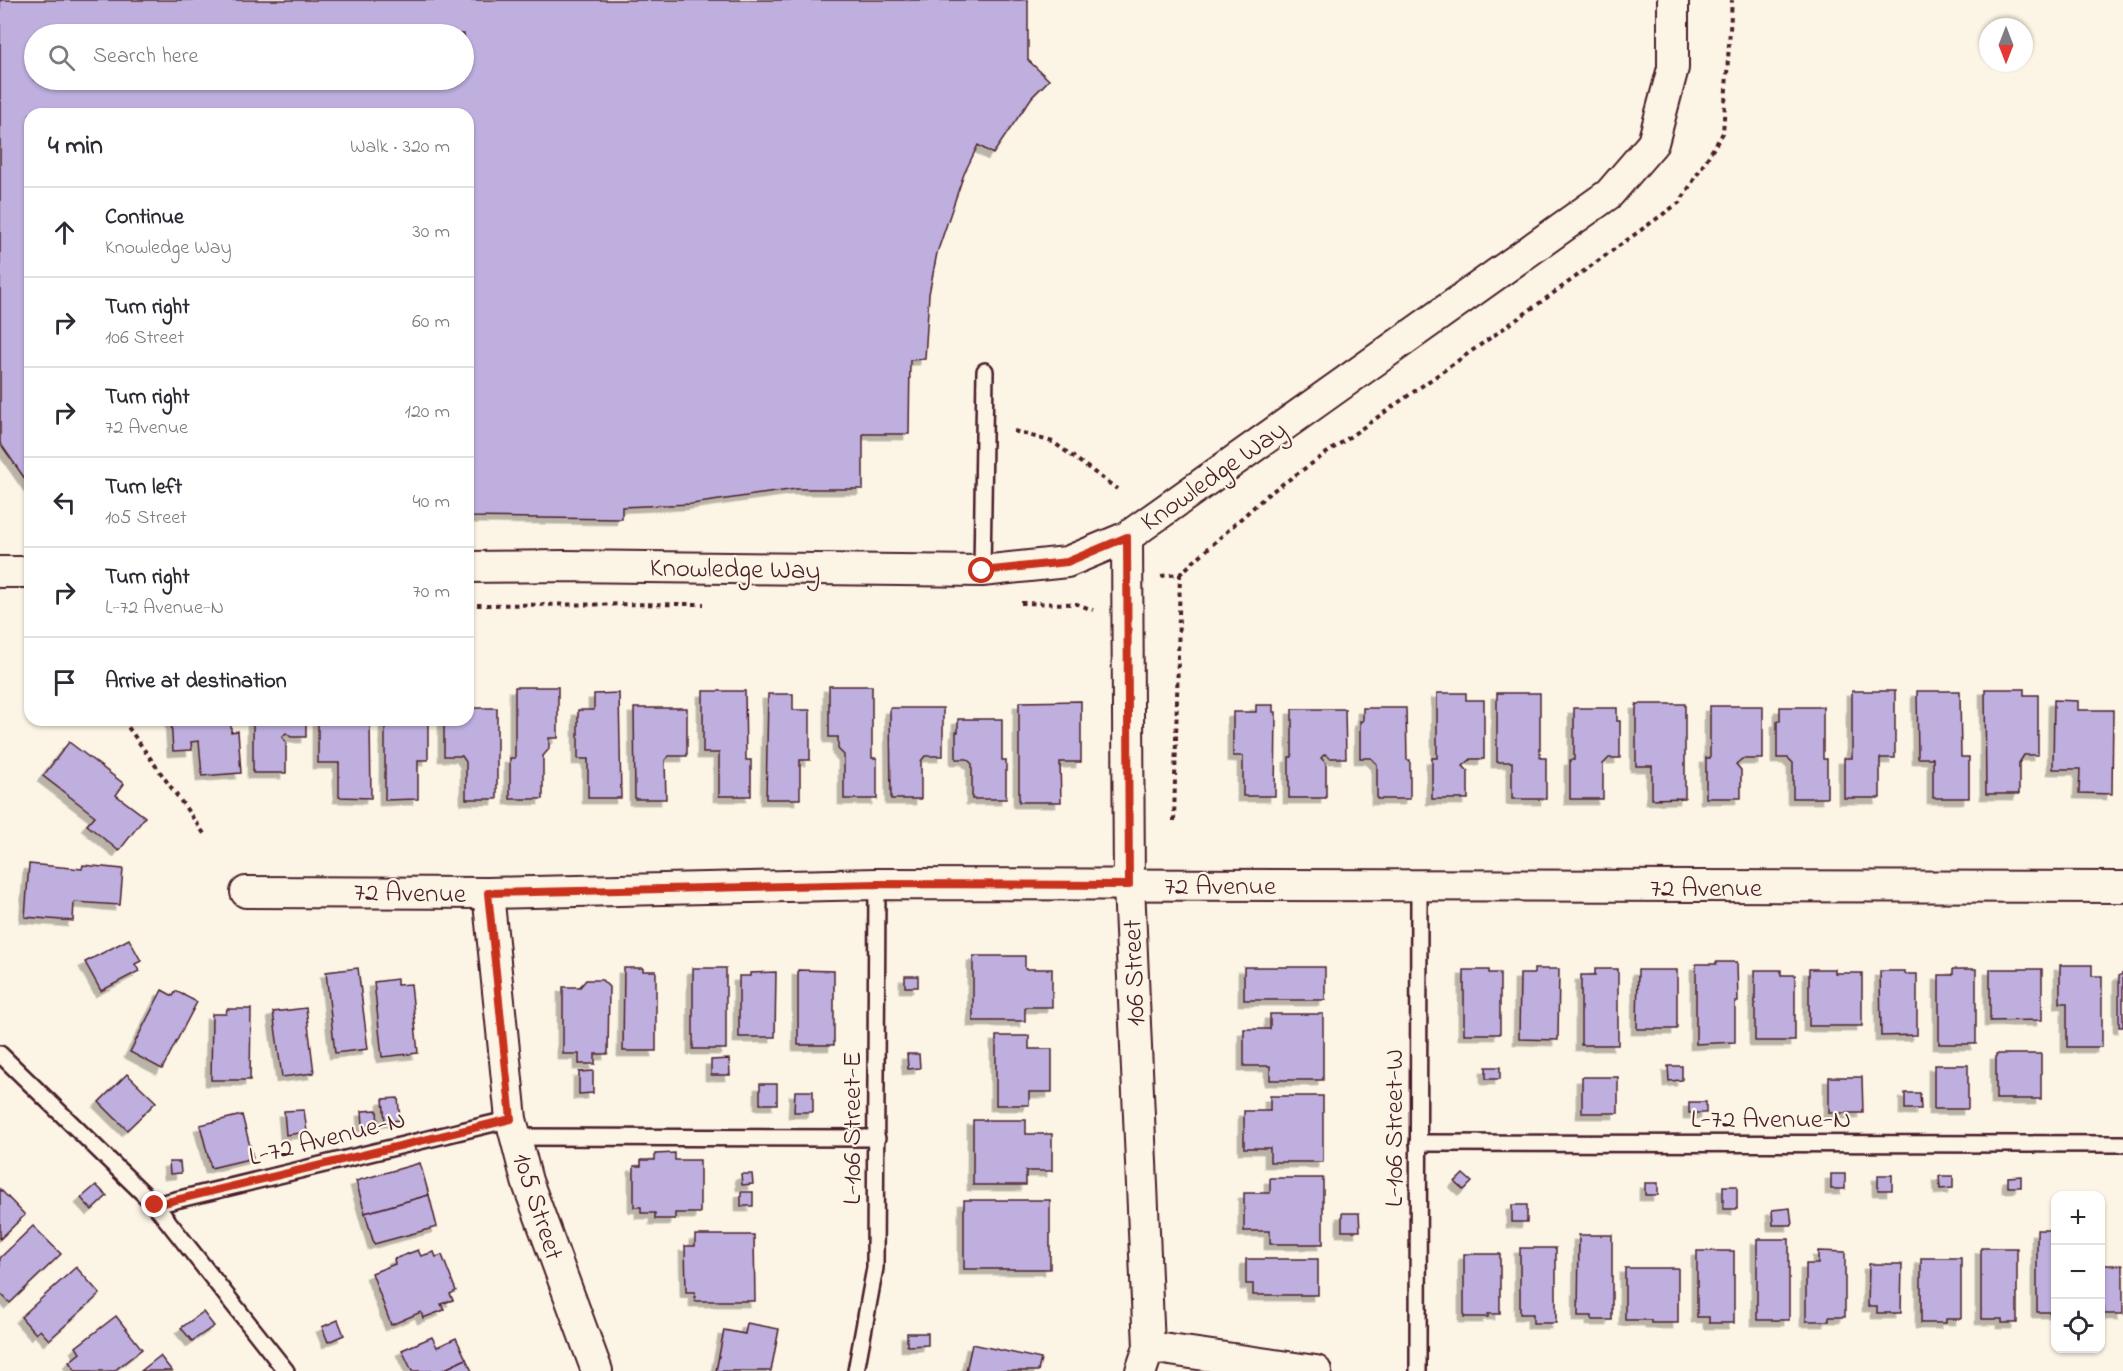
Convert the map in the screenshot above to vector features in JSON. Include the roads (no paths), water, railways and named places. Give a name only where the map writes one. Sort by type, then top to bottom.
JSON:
[{"type":"street","name":"Knowledge Way","points":[[474,567],[982,571],[1067,562],[1127,537],[1609,194],[1653,143],[1673,68],[1673,0]]},
{"type":"street","name":"106 Street","points":[[1127,537],[1129,885],[1145,1359]]},
{"type":"street","points":[[0,572],[24,572]]},
{"type":"street","name":"72 Avenue","points":[[246,892],[488,893],[877,884],[2123,887]]},
{"type":"street","name":"105 Street","points":[[488,893],[514,1128],[527,1181],[597,1371]]},
{"type":"street","points":[[1145,1359],[1316,1371]]},
{"type":"lane","points":[[982,571],[985,371]]},
{"type":"lane","name":"L-106 Street-E","points":[[856,1371],[875,1268],[877,884]]},
{"type":"lane","name":"L-106 Street-W","points":[[1418,1371],[1419,886]]},
{"type":"lane","points":[[0,1054],[155,1205],[286,1371]]},
{"type":"lane","name":"L-72 Avenue-N","points":[[155,1205],[514,1128],[877,1138]]},
{"type":"lane","name":"L-72 Avenue-N","points":[[1418,1143],[2123,1144]]}]
